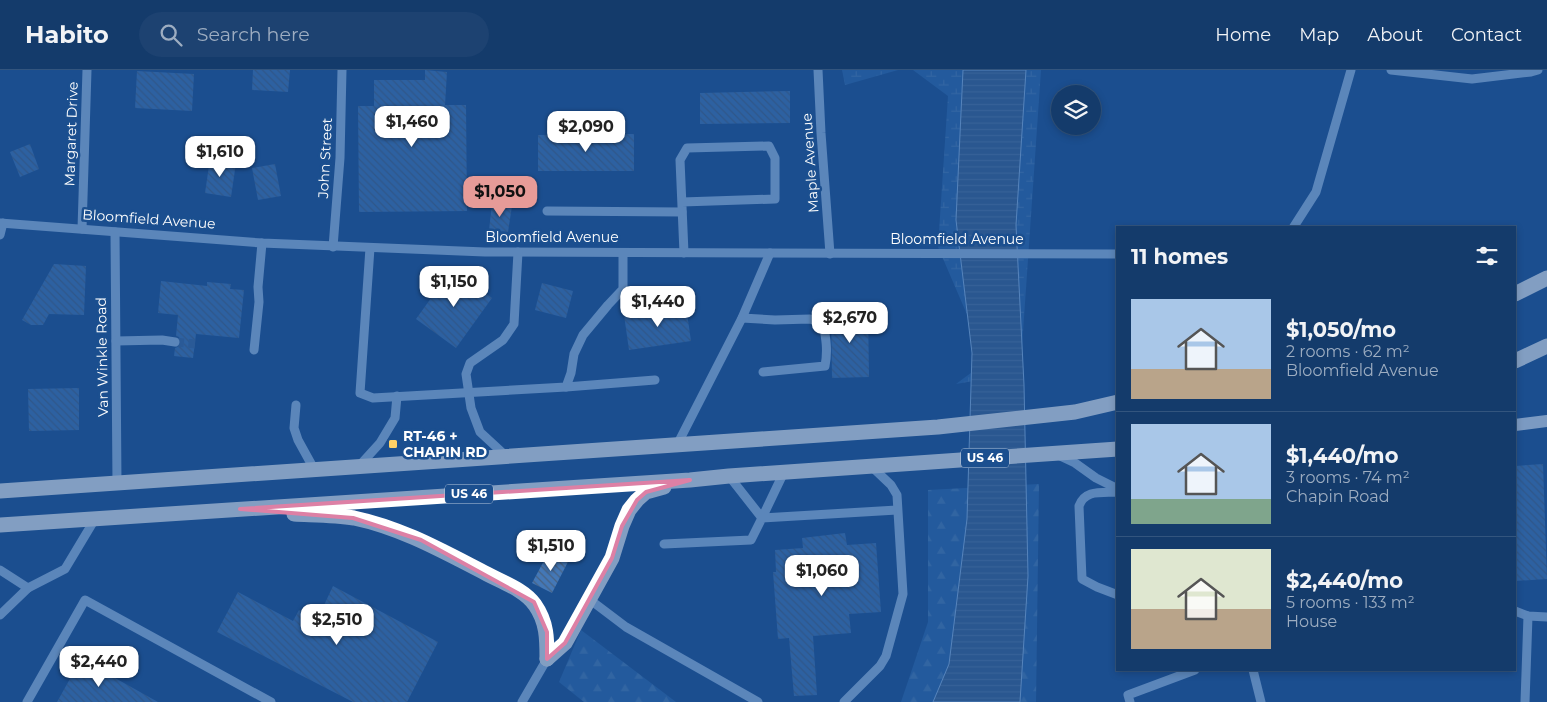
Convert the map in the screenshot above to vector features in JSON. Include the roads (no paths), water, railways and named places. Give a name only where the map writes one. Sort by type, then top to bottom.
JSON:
[{"type":"highway","points":[[1516,294],[1547,278]]},
{"type":"highway","points":[[1516,361],[1547,346]]},
{"type":"highway","points":[[0,491],[938,427],[1075,412],[1116,402]]},
{"type":"highway","name":"US 46","points":[[0,525],[690,480],[1116,449]]},
{"type":"highway","points":[[547,659],[566,643],[612,558],[622,526],[636,500],[646,492],[690,480]]},
{"type":"highway","points":[[240,510],[353,518],[387,527],[421,540],[518,590],[534,602],[542,616],[547,632],[547,659]]},
{"type":"main road","points":[[1516,352],[1547,352]]},
{"type":"main road","points":[[1075,412],[1116,408]]},
{"type":"main road","points":[[1516,425],[1547,421]]},
{"type":"street","name":"Margaret Drive","points":[[82,229],[87,70]]},
{"type":"street","name":"John Street","points":[[334,247],[340,158],[342,70]]},
{"type":"street","name":"Maple Avenue","points":[[818,70],[830,254]]},
{"type":"street","points":[[1294,226],[1316,192],[1351,70]]},
{"type":"street","points":[[1390,70],[1472,79],[1538,70]]},
{"type":"street","points":[[547,211],[682,207],[775,199],[775,158],[770,146],[687,148],[680,160],[682,207],[684,253]]},
{"type":"street","name":"Bloomfield Avenue","points":[[1,223],[334,247],[623,253],[1116,254]]},
{"type":"street","points":[[0,235],[1,223]]},
{"type":"street","name":"Van Winkle Road","points":[[115,232],[117,482]]},
{"type":"street","points":[[254,350],[262,243]]},
{"type":"street","points":[[370,248],[360,393],[373,398],[655,380]]},
{"type":"street","points":[[506,456],[480,432],[471,408],[466,374],[470,363],[503,340],[514,324],[518,252]]},
{"type":"street","points":[[566,387],[571,373],[574,354],[583,335],[608,304],[623,290],[623,253]]},
{"type":"street","points":[[677,445],[742,318],[770,253]]},
{"type":"street","points":[[742,318],[775,320],[810,319],[823,323],[827,343],[825,366],[763,372]]},
{"type":"street","points":[[116,341],[162,340],[175,342]]},
{"type":"street","points":[[360,465],[380,443],[395,418],[397,396]]},
{"type":"street","points":[[296,405],[294,428],[314,469]]},
{"type":"street","points":[[1053,453],[1076,463],[1096,478],[1116,489]]},
{"type":"street","points":[[844,702],[880,666],[886,656],[903,594],[897,495],[892,485],[871,466]]},
{"type":"street","points":[[664,544],[751,540],[784,472]]},
{"type":"street","points":[[729,476],[762,518]]},
{"type":"street","points":[[1116,490],[1088,494],[1082,499],[1079,506],[1082,579],[1097,587],[1116,593]]},
{"type":"street","points":[[762,518],[898,510]]},
{"type":"street","points":[[0,615],[28,588],[65,569],[95,519]]},
{"type":"street","points":[[0,570],[28,588]]},
{"type":"street","points":[[589,599],[626,627],[758,702]]},
{"type":"street","points":[[27,702],[85,600],[271,702]]},
{"type":"street","points":[[1516,611],[1528,616],[1547,617]]},
{"type":"street","points":[[1525,702],[1528,616]]},
{"type":"street","points":[[522,702],[547,659]]},
{"type":"street","points":[[1130,702],[1128,695],[1192,671]]},
{"type":"street","points":[[1253,671],[1261,702]]},
{"type":"tunnel","points":[[175,342],[195,344]]},
{"type":"place","name":"RT-46 + CHAPIN RD","points":[[393,444]]}]
